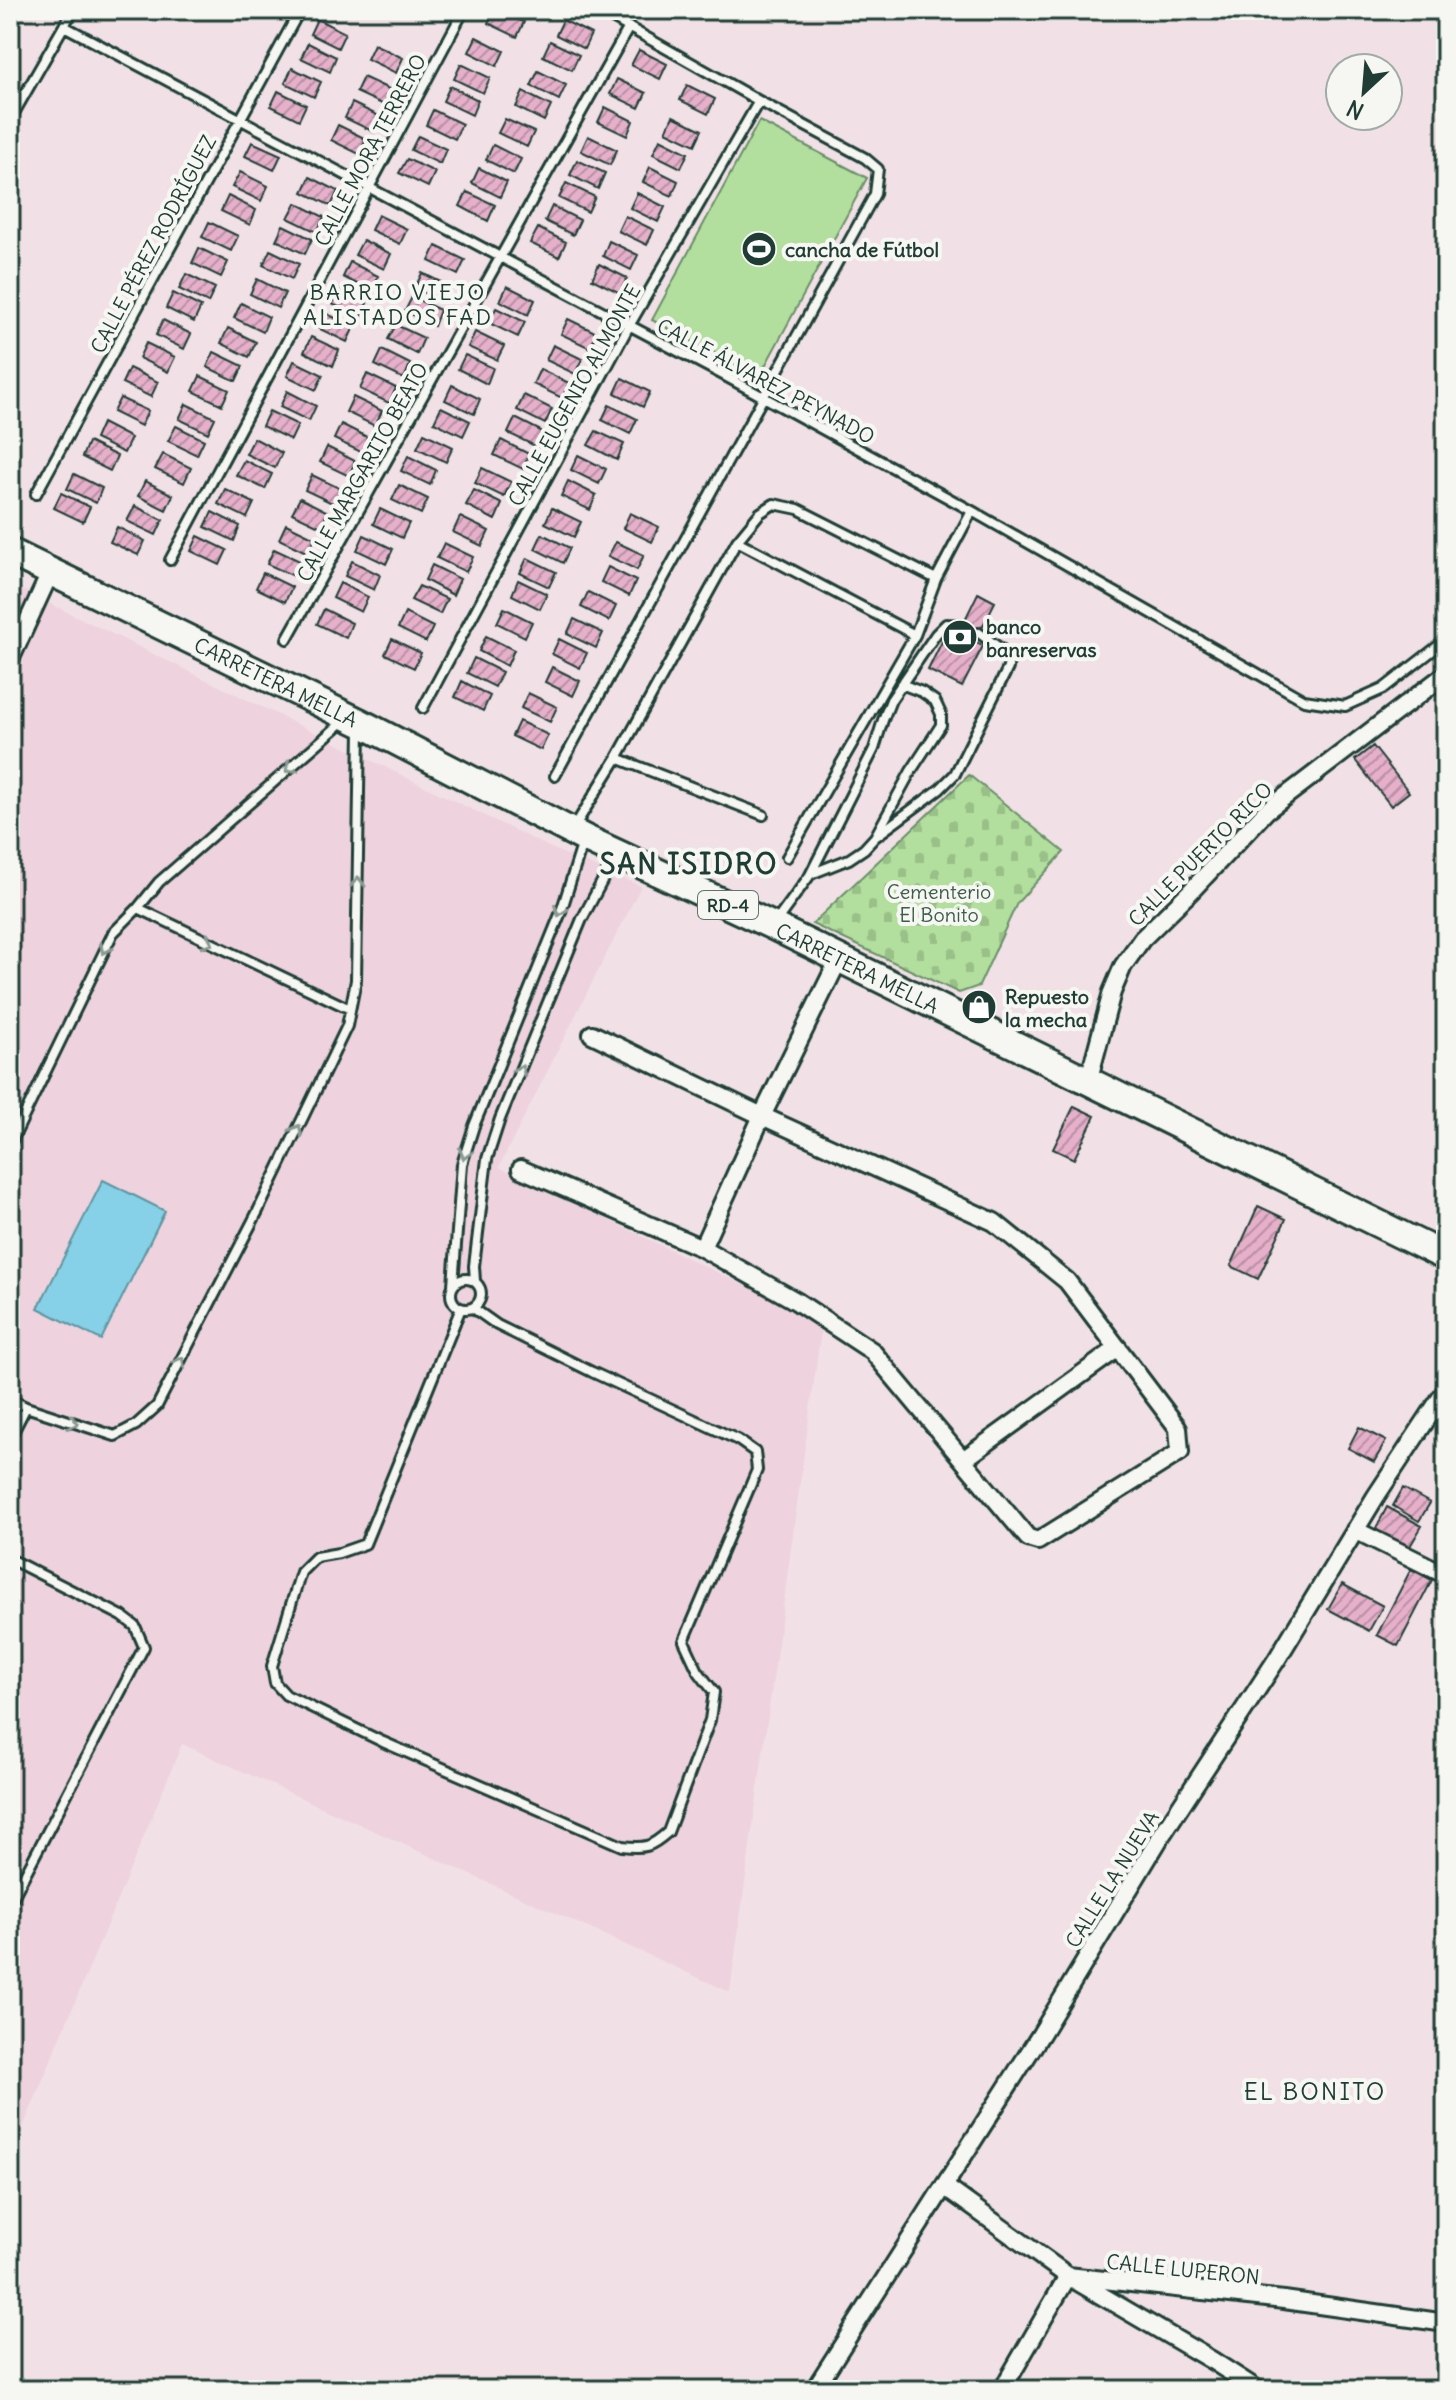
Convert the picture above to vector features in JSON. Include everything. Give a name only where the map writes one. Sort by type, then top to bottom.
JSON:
[{"type":"main road","name":"CARRETERA MELLA","points":[[10,552],[355,720],[578,834],[773,926],[1446,1257]]},
{"type":"street","points":[[10,660],[51,571]]},
{"type":"street","name":"CALLE PUERTO RICO","points":[[1088,1082],[1112,992],[1123,966],[1142,939],[1266,811],[1446,674]]},
{"type":"street","points":[[702,1248],[839,959]]},
{"type":"street","points":[[521,1169],[702,1248],[796,1301],[872,1351],[1028,1538],[1038,1541],[1180,1452],[1178,1428],[1067,1281],[994,1222],[592,1034]]},
{"type":"street","points":[[963,1460],[1118,1348]]},
{"type":"street","name":"CALLE LA NUEVA","points":[[814,2390],[1041,2034],[1161,1836],[1277,1659],[1355,1530],[1446,1390]]},
{"type":"street","points":[[1355,1530],[1446,1575]]},
{"type":"street","name":"CALLE LUPERON","points":[[944,2186],[1068,2276],[1284,2300],[1446,2323]]},
{"type":"street","points":[[1002,2390],[1068,2276],[1258,2390]]},
{"type":"lane","points":[[10,120],[73,10]]},
{"type":"lane","name":"CALLE PÉREZ RODRÍGUEZ","points":[[36,494],[300,10]]},
{"type":"lane","name":"CALLE MORA TERRERO","points":[[170,560],[464,10]]},
{"type":"lane","points":[[555,776],[875,194],[878,169],[865,158],[598,10]]},
{"type":"lane","name":"CALLE ÁLVAREZ PEYNADO","points":[[64,26],[763,397],[972,511],[1304,700],[1345,706],[1383,689],[1446,640]]},
{"type":"lane","name":"CALLE MARGARITO BEATO","points":[[287,639],[629,27]]},
{"type":"lane","name":"CALLE EUGENIO ALMONTE","points":[[423,708],[629,326],[759,101]]},
{"type":"lane","points":[[461,1308],[365,1544],[316,1557],[301,1572],[272,1666],[275,1683],[286,1695],[383,1742],[622,1846],[643,1848],[657,1842],[668,1832],[710,1720],[714,1692],[698,1671],[684,1641],[757,1470],[755,1452],[738,1440],[497,1325],[473,1308],[461,1308],[452,1301],[450,1293],[462,1164],[474,1126],[561,912],[578,834],[737,541],[760,513],[774,504],[798,509],[936,579]]},
{"type":"lane","points":[[787,857],[915,635],[936,579],[972,511]]},
{"type":"lane","points":[[737,541],[915,635]]},
{"type":"lane","points":[[773,926],[810,875],[874,749],[883,720],[901,684],[946,624],[962,625]]},
{"type":"lane","points":[[810,875],[849,859],[864,849],[955,774],[1008,668],[1009,655],[979,633]]},
{"type":"lane","points":[[875,837],[911,771],[941,725],[941,714],[935,701],[901,684]]},
{"type":"lane","points":[[10,1145],[113,933],[159,882],[355,720]]},
{"type":"lane","points":[[10,1399],[115,1436],[136,1425],[157,1406],[258,1211],[347,1026],[356,980],[355,720]]},
{"type":"lane","points":[[617,758],[763,815]]},
{"type":"lane","points":[[475,1281],[474,1266],[491,1145],[582,919],[617,853]]},
{"type":"lane","points":[[138,908],[350,1009]]},
{"type":"lane","points":[[453,1285],[467,1278],[475,1281],[482,1295],[473,1308]]},
{"type":"lane","points":[[10,1438],[26,1407]]},
{"type":"lane","points":[[10,1559],[122,1616],[135,1626],[144,1647],[10,1903]]},
{"type":"shaded area","points":[[10,584],[553,849],[641,886],[499,1167],[822,1323],[730,1992],[182,1744],[10,2159]]},
{"type":"green space","name":"cancha de Fútbol","points":[[759,121],[867,178],[759,377],[652,320]]},
{"type":"green space","name":"Cementerio El Bonito","points":[[969,775],[1064,852],[1017,903],[979,986],[959,993],[812,924]]},
{"type":"water","points":[[103,1180],[165,1211],[101,1340],[38,1308]]},
{"type":"building","points":[[494,10],[524,22],[517,37],[488,23]]},
{"type":"building","points":[[317,19],[345,33],[338,48],[310,34]]},
{"type":"building","points":[[563,20],[591,34],[584,49],[556,35]]},
{"type":"building","points":[[476,37],[504,51],[497,66],[469,52]]},
{"type":"building","points":[[550,41],[579,55],[572,70],[543,56]]},
{"type":"building","points":[[308,43],[336,57],[330,72],[301,58]]},
{"type":"building","points":[[374,44],[403,58],[396,73],[367,59]]},
{"type":"building","points":[[639,50],[667,64],[660,79],[631,65]]},
{"type":"building","points":[[461,64],[490,78],[483,93],[454,79]]},
{"type":"building","points":[[292,68],[321,82],[314,97],[285,83]]},
{"type":"building","points":[[538,71],[566,85],[559,100],[531,86]]},
{"type":"building","points":[[363,77],[391,90],[384,105],[356,92]]},
{"type":"building","points":[[617,79],[646,93],[639,108],[610,94]]},
{"type":"building","points":[[687,85],[715,99],[708,114],[680,100]]},
{"type":"building","points":[[450,86],[478,100],[472,115],[443,101]]},
{"type":"building","points":[[278,91],[306,105],[299,120],[271,106]]},
{"type":"building","points":[[523,92],[551,106],[544,121],[516,107]]},
{"type":"building","points":[[352,103],[381,117],[374,132],[345,118]]},
{"type":"building","points":[[605,107],[633,121],[627,136],[598,122]]},
{"type":"building","points":[[433,110],[462,124],[455,139],[426,125]]},
{"type":"building","points":[[673,116],[702,130],[695,145],[666,131]]},
{"type":"building","points":[[505,119],[534,132],[527,147],[498,133]]},
{"type":"building","points":[[338,125],[366,139],[359,154],[331,140]]},
{"type":"building","points":[[418,136],[446,149],[440,164],[411,150]]},
{"type":"building","points":[[588,136],[617,150],[610,165],[581,151]]},
{"type":"building","points":[[660,139],[688,153],[681,168],[653,154]]},
{"type":"building","points":[[252,142],[281,155],[274,170],[245,156]]},
{"type":"building","points":[[493,145],[521,159],[514,174],[486,160]]},
{"type":"building","points":[[407,159],[435,172],[428,187],[399,173]]},
{"type":"building","points":[[577,160],[605,173],[598,189],[570,175]]},
{"type":"building","points":[[650,167],[678,181],[672,196],[643,182]]},
{"type":"building","points":[[479,168],[507,182],[500,197],[472,183]]},
{"type":"building","points":[[240,172],[268,186],[261,201],[232,187]]},
{"type":"building","points":[[310,177],[338,191],[331,206],[303,192]]},
{"type":"building","points":[[566,183],[595,197],[588,212],[559,198]]},
{"type":"building","points":[[467,192],[495,205],[488,221],[460,206]]},
{"type":"building","points":[[637,193],[665,207],[658,222],[630,208]]},
{"type":"building","points":[[228,196],[256,210],[250,225],[221,211]]},
{"type":"building","points":[[296,203],[324,217],[317,232],[288,218]]},
{"type":"building","points":[[552,206],[580,220],[573,235],[545,221]]},
{"type":"building","points":[[378,215],[407,229],[400,244],[371,230]]},
{"type":"building","points":[[625,216],[654,230],[647,245],[618,231]]},
{"type":"building","points":[[209,222],[238,236],[231,251],[202,237]]},
{"type":"building","points":[[283,225],[312,239],[305,254],[276,240]]},
{"type":"building","points":[[538,228],[566,242],[559,257],[530,243]]},
{"type":"building","points":[[363,240],[391,254],[384,269],[355,255]]},
{"type":"building","points":[[609,241],[638,255],[631,270],[603,256]]},
{"type":"building","points":[[436,246],[465,260],[458,275],[429,261]]},
{"type":"building","points":[[199,248],[228,262],[221,277],[192,263]]},
{"type":"building","points":[[270,250],[299,264],[292,279],[263,265]]},
{"type":"building","points":[[350,262],[378,276],[371,291],[343,277]]},
{"type":"building","points":[[599,264],[627,278],[620,293],[592,279]]},
{"type":"building","points":[[422,273],[451,287],[444,302],[415,288]]},
{"type":"building","points":[[186,274],[215,288],[208,303],[179,289]]},
{"type":"building","points":[[257,279],[285,293],[278,308],[250,294]]},
{"type":"building","points":[[507,286],[535,300],[528,315],[500,301]]},
{"type":"building","points":[[339,289],[367,303],[361,318],[332,304]]},
{"type":"building","points":[[173,293],[201,307],[194,322],[166,308]]},
{"type":"building","points":[[412,297],[440,310],[434,326],[405,311]]},
{"type":"building","points":[[241,303],[269,317],[263,332],[234,318]]},
{"type":"building","points":[[496,308],[525,322],[518,337],[489,323]]},
{"type":"building","points":[[325,313],[354,327],[347,342],[318,328]]},
{"type":"building","points":[[568,319],[597,333],[590,348],[561,334]]},
{"type":"building","points":[[163,320],[191,334],[184,349],[156,335]]},
{"type":"building","points":[[396,325],[424,338],[417,354],[388,339]]},
{"type":"building","points":[[228,328],[256,342],[249,357],[221,343]]},
{"type":"building","points":[[475,332],[504,346],[497,360],[468,347]]},
{"type":"building","points":[[311,337],[339,350],[333,366],[304,352]]},
{"type":"building","points":[[146,343],[175,357],[168,372],[139,358]]},
{"type":"building","points":[[553,345],[582,359],[575,374],[546,360]]},
{"type":"building","points":[[382,350],[410,364],[404,379],[375,365]]},
{"type":"building","points":[[214,352],[243,366],[236,381],[207,367]]},
{"type":"building","points":[[465,355],[493,368],[487,384],[458,369]]},
{"type":"building","points":[[294,361],[323,375],[316,390],[287,376]]},
{"type":"building","points":[[129,368],[158,382],[151,397],[122,383]]},
{"type":"building","points":[[540,369],[569,383],[562,398],[533,384]]},
{"type":"building","points":[[367,374],[396,388],[389,403],[360,389]]},
{"type":"building","points":[[200,376],[229,390],[222,405],[193,391]]},
{"type":"building","points":[[622,378],[650,392],[643,407],[615,393]]},
{"type":"building","points":[[452,385],[480,399],[474,414],[445,400]]},
{"type":"building","points":[[287,391],[316,406],[309,421],[280,407]]},
{"type":"building","points":[[524,395],[552,409],[545,424],[517,410]]},
{"type":"building","points":[[353,397],[382,411],[375,426],[346,412]]},
{"type":"building","points":[[120,398],[148,411],[141,426],[113,412]]},
{"type":"building","points":[[186,404],[215,418],[208,433],[179,419]]},
{"type":"building","points":[[609,405],[637,419],[630,434],[602,420]]},
{"type":"building","points":[[441,407],[470,421],[463,436],[434,422]]},
{"type":"building","points":[[269,411],[298,425],[291,440],[262,426]]},
{"type":"building","points":[[515,418],[543,432],[537,447],[508,433]]},
{"type":"building","points":[[102,423],[131,438],[124,453],[95,439]]},
{"type":"building","points":[[341,424],[369,438],[363,453],[334,439]]},
{"type":"building","points":[[176,426],[204,440],[197,455],[168,441]]},
{"type":"building","points":[[596,431],[624,444],[617,460],[588,445]]},
{"type":"building","points":[[424,433],[453,447],[446,462],[417,448]]},
{"type":"building","points":[[254,438],[282,453],[275,468],[246,454]]},
{"type":"building","points":[[501,440],[529,454],[523,469],[494,455]]},
{"type":"building","points":[[88,442],[117,456],[110,471],[82,457]]},
{"type":"building","points":[[327,447],[355,461],[349,476],[320,462]]},
{"type":"building","points":[[163,454],[191,468],[184,483],[155,469]]},
{"type":"building","points":[[578,455],[606,469],[599,484],[571,470]]},
{"type":"building","points":[[408,456],[436,470],[430,485],[401,471]]},
{"type":"building","points":[[244,460],[272,474],[265,489],[236,475]]},
{"type":"building","points":[[482,468],[511,482],[504,497],[475,483]]},
{"type":"building","points":[[74,474],[102,488],[96,503],[67,489]]},
{"type":"building","points":[[312,475],[341,489],[334,504],[305,490]]},
{"type":"building","points":[[145,481],[173,495],[166,510],[138,496]]},
{"type":"building","points":[[568,481],[596,495],[590,510],[561,496]]},
{"type":"building","points":[[399,485],[428,499],[421,514],[392,500]]},
{"type":"building","points":[[225,489],[254,503],[247,518],[218,504]]},
{"type":"building","points":[[474,490],[502,504],[495,520],[466,505]]},
{"type":"building","points":[[61,493],[90,507],[83,522],[54,508]]},
{"type":"building","points":[[300,498],[328,512],[321,527],[292,513]]},
{"type":"building","points":[[135,506],[163,520],[156,535],[127,521]]},
{"type":"building","points":[[552,508],[581,522],[574,537],[545,523]]},
{"type":"building","points":[[380,509],[409,523],[402,538],[373,524]]},
{"type":"building","points":[[212,512],[240,526],[234,541],[205,527]]},
{"type":"building","points":[[630,513],[659,527],[652,542],[623,528]]},
{"type":"building","points":[[460,517],[489,531],[482,546],[453,532]]},
{"type":"building","points":[[286,524],[315,538],[308,553],[279,539]]},
{"type":"building","points":[[117,527],[145,541],[138,555],[110,542]]},
{"type":"building","points":[[542,534],[570,548],[563,563],[535,549]]},
{"type":"building","points":[[364,535],[393,549],[386,564],[357,550]]},
{"type":"building","points":[[198,536],[227,550],[220,565],[191,551]]},
{"type":"building","points":[[616,542],[644,555],[637,570],[608,556]]},
{"type":"building","points":[[444,543],[473,557],[466,572],[437,558]]},
{"type":"building","points":[[274,549],[302,562],[296,577],[267,564]]},
{"type":"building","points":[[527,558],[556,572],[549,587],[520,573]]},
{"type":"building","points":[[352,561],[380,575],[374,590],[345,576]]},
{"type":"building","points":[[432,565],[460,579],[453,595],[425,580]]},
{"type":"building","points":[[608,567],[636,581],[629,596],[601,582]]},
{"type":"building","points":[[263,573],[292,587],[285,602],[256,588]]},
{"type":"building","points":[[518,580],[547,594],[540,609],[512,595]]},
{"type":"building","points":[[340,583],[368,597],[361,612],[333,598]]},
{"type":"building","points":[[419,586],[447,599],[440,614],[411,600]]},
{"type":"building","points":[[588,592],[616,606],[609,621],[581,607]]},
{"type":"building","name":"banco banreservas","points":[[978,593],[995,602],[975,641],[983,646],[962,687],[928,670],[949,627],[959,632]]},
{"type":"building","points":[[504,608],[532,622],[525,637],[497,623]]},
{"type":"building","points":[[324,609],[352,623],[346,638],[317,624]]},
{"type":"building","points":[[405,613],[433,627],[426,642],[398,628]]},
{"type":"building","points":[[574,619],[603,633],[596,648],[567,634]]},
{"type":"building","points":[[486,636],[514,650],[507,666],[479,651]]},
{"type":"building","points":[[392,639],[421,653],[414,668],[385,654]]},
{"type":"building","points":[[559,639],[587,653],[580,668],[552,654]]},
{"type":"building","points":[[474,658],[502,672],[495,687],[467,673]]},
{"type":"building","points":[[552,667],[580,681],[573,696],[545,682]]},
{"type":"building","points":[[462,681],[490,696],[483,711],[455,697]]},
{"type":"building","points":[[528,693],[557,707],[550,722],[521,708]]},
{"type":"building","points":[[519,721],[548,735],[541,750],[512,736]]},
{"type":"building","points":[[1373,746],[1409,792],[1391,806],[1355,760]]},
{"type":"building","points":[[1074,1106],[1095,1116],[1074,1159],[1053,1149]]},
{"type":"building","points":[[1258,1206],[1286,1219],[1258,1279],[1231,1266]]},
{"type":"building","points":[[1359,1427],[1386,1441],[1374,1462],[1348,1448]]},
{"type":"building","points":[[1403,1488],[1430,1503],[1419,1521],[1393,1506]]},
{"type":"building","points":[[1387,1507],[1422,1526],[1409,1548],[1375,1530]]},
{"type":"building","points":[[1411,1569],[1432,1580],[1398,1646],[1377,1635]]},
{"type":"building","points":[[1342,1584],[1383,1606],[1369,1631],[1328,1609]]},
{"type":"place","name":"cancha de Fútbol","points":[[759,249]]},
{"type":"place","name":"banco banreservas","points":[[960,637]]},
{"type":"place","name":"Repuesto la mecha","points":[[979,1007]]},
{"type":"district","name":"BARRIO VIEJO ALISTADOS FAD","points":[[398,304]]},
{"type":"district","name":"SAN ISIDRO","points":[[689,864]]},
{"type":"district","name":"EL BONITO","points":[[1315,2091]]}]
